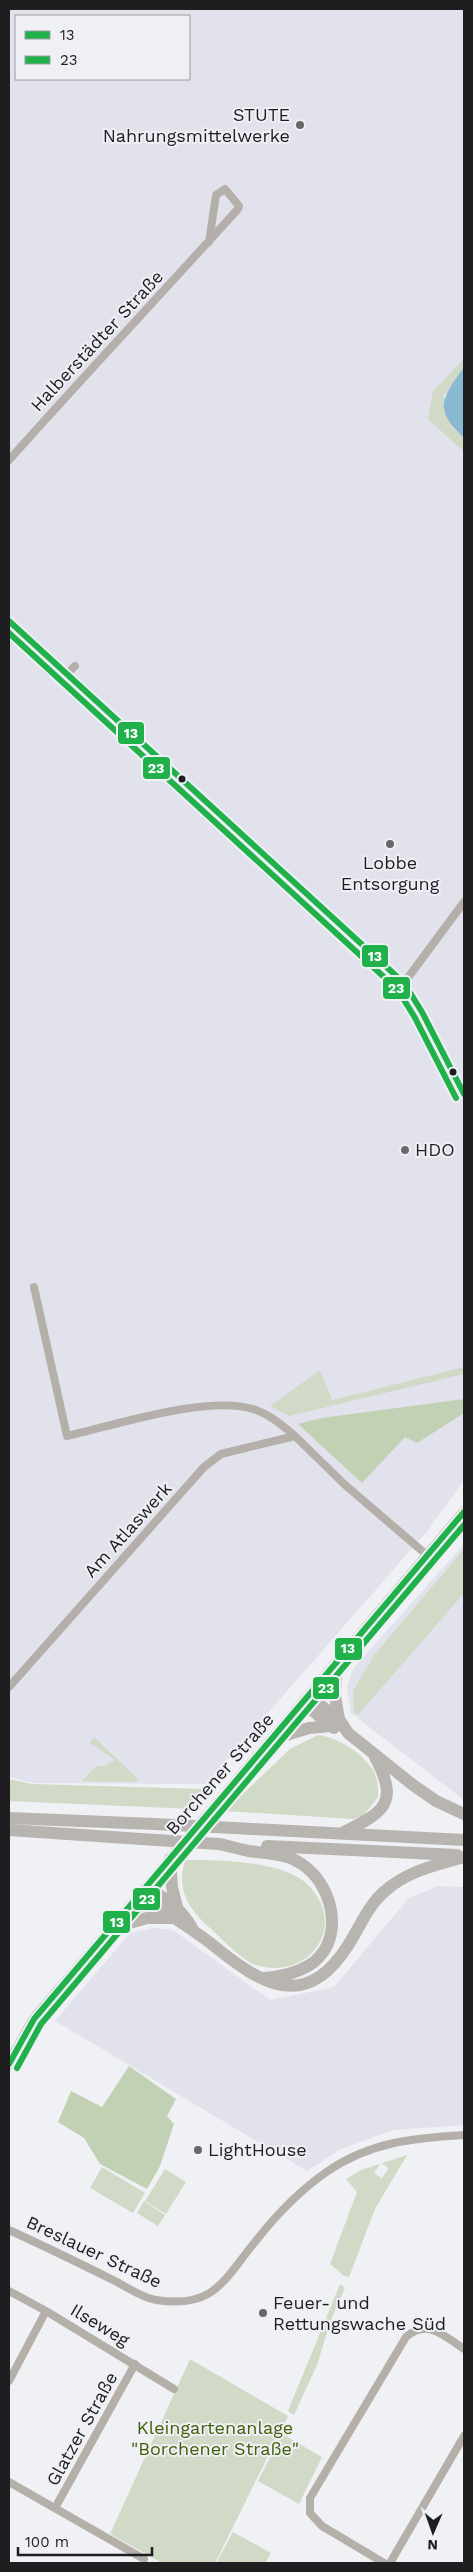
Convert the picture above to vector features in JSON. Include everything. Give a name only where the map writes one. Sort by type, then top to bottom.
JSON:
[{"type":"highway","points":[[335,1723],[336,1664]]},
{"type":"highway","points":[[307,1700],[312,1710],[335,1723],[375,1757],[436,1800],[464,1814]]},
{"type":"highway","points":[[273,1738],[335,1723]]},
{"type":"highway","points":[[341,1834],[378,1814],[385,1804],[387,1783],[375,1757]]},
{"type":"highway","points":[[9,1818],[464,1840]]},
{"type":"highway","points":[[9,1830],[219,1844],[464,1856]]},
{"type":"highway","points":[[219,1844],[293,1858],[315,1876],[330,1903],[332,1930],[321,1955],[309,1966],[292,1974],[261,1978]]},
{"type":"highway","points":[[145,1889],[158,1906],[175,1912],[240,1967],[261,1978],[285,1987],[300,1985],[315,1979],[345,1950],[372,1906],[384,1891],[407,1874],[464,1856]]},
{"type":"highway","points":[[170,1859],[175,1912]]},
{"type":"highway","points":[[112,1928],[175,1912]]},
{"type":"main road","name":"Borchener Straße","points":[[9,2064],[34,2018],[307,1700],[464,1512]]},
{"type":"street","name":"Halberstädter Straße","points":[[9,460],[209,242],[238,209],[239,206],[225,189],[220,190],[216,195],[209,242]]},
{"type":"street","points":[[9,621],[404,983],[422,1012],[464,1094]]},
{"type":"street","points":[[67,674],[75,666]]},
{"type":"street","points":[[404,983],[464,902]]},
{"type":"street","points":[[34,1287],[67,1436],[203,1405],[229,1404],[265,1414],[295,1436],[344,1484],[428,1556]]},
{"type":"street","name":"Am Atlaswerk","points":[[9,1686],[212,1459],[221,1454],[295,1436]]},
{"type":"street","name":"Breslauer Straße","points":[[9,2230],[153,2300],[190,2301],[214,2291],[226,2280],[280,2213],[303,2189],[328,2170],[357,2154],[394,2141],[464,2135]]},
{"type":"street","name":"Ilseweg","points":[[9,2291],[46,2311],[174,2388]]},
{"type":"street","points":[[9,2381],[12,2370],[46,2311]]},
{"type":"street","points":[[384,2563],[322,2526],[310,2513],[310,2498],[406,2337],[414,2330],[428,2327],[464,2349]]},
{"type":"street","name":"Glatzer Straße","points":[[55,2508],[135,2364]]},
{"type":"street","points":[[390,2563],[464,2436]]},
{"type":"street","name":"Glatzer Straße","points":[[9,2482],[142,2560]]},
{"type":"shaded area","points":[[9,9],[464,9],[464,367],[444,396],[464,438],[464,1480],[429,1529],[206,1784],[33,1783],[9,1777]]},
{"type":"shaded area","points":[[464,1544],[464,1800],[351,1713],[347,1688],[353,1669]]},
{"type":"shaded area","points":[[438,1886],[464,1887],[464,2125],[393,2130],[341,2149],[307,2171],[55,2021],[130,1933],[154,1928],[173,1930],[270,2000],[334,1987],[409,1898]]},
{"type":"green space","points":[[464,359],[464,367],[444,396],[452,427],[464,438],[464,452],[428,419],[433,391]]},
{"type":"green space","points":[[464,1367],[464,1374],[289,1416],[270,1406],[320,1370],[332,1400]]},
{"type":"green space","points":[[464,1399],[464,1413],[417,1443],[405,1437],[362,1483],[298,1424],[322,1418]]},
{"type":"green space","points":[[464,1549],[464,1593],[358,1715],[354,1712],[353,1691],[375,1654]]},
{"type":"green space","points":[[318,1735],[326,1736],[349,1747],[363,1758],[375,1773],[378,1797],[364,1815],[353,1819],[225,1811],[290,1749]]},
{"type":"green space","points":[[94,1737],[138,1779],[136,1782],[82,1781],[96,1766],[105,1766],[115,1760],[90,1743]]},
{"type":"green space","points":[[9,1779],[32,1784],[204,1789],[193,1809],[9,1801]]},
{"type":"green space","points":[[185,1860],[250,1863],[268,1866],[298,1877],[309,1886],[320,1902],[325,1918],[323,1934],[317,1947],[306,1958],[291,1965],[275,1968],[251,1963],[203,1922],[191,1907],[183,1890],[182,1881]]},
{"type":"green space","points":[[129,2066],[176,2099],[167,2116],[174,2124],[160,2166],[147,2189],[100,2164],[84,2138],[58,2122],[71,2091],[102,2107]]},
{"type":"green space","points":[[407,2155],[375,2209],[349,2277],[344,2276],[330,2264],[357,2192],[346,2179],[361,2170],[381,2164],[374,2173],[382,2178],[389,2168],[382,2163]]},
{"type":"green space","points":[[102,2167],[145,2193],[133,2213],[90,2188]]},
{"type":"green space","points":[[165,2169],[186,2182],[166,2214],[145,2201]]},
{"type":"green space","points":[[144,2201],[165,2215],[158,2226],[137,2213]]},
{"type":"green space","points":[[340,2284],[345,2288],[332,2317],[317,2365],[294,2415],[288,2411]]},
{"type":"green space","name":"Kleingartenanlage \"Borchener Straße\"","points":[[190,2359],[288,2416],[215,2563],[158,2563],[159,2561],[110,2534]]},
{"type":"green space","points":[[282,2434],[322,2457],[299,2504],[258,2481]]},
{"type":"green space","points":[[233,2532],[271,2553],[265,2563],[216,2563]]},
{"type":"water","points":[[464,367],[464,438],[454,428],[448,418],[444,410],[444,402],[446,395]]},
{"type":"transit line","name":"13","points":[[9,621],[404,983],[422,1012],[464,1094]]},
{"type":"transit line","name":"23","points":[[9,633],[397,989],[414,1016],[456,1098]]},
{"type":"transit line","name":"13","points":[[9,2064],[34,2019],[464,1512]]},
{"type":"transit line","name":"23","points":[[17,2068],[41,2024],[464,1525]]},
{"type":"place","name":"STUTE Nahrungsmittelwerke","points":[[300,125]]},
{"type":"place","name":"Lobbe Entsorgung","points":[[390,844]]},
{"type":"place","name":"HDO","points":[[405,1150]]},
{"type":"place","name":"LightHouse","points":[[198,2150]]},
{"type":"place","name":"Feuer- und Rettungswache Süd","points":[[263,2313]]}]
